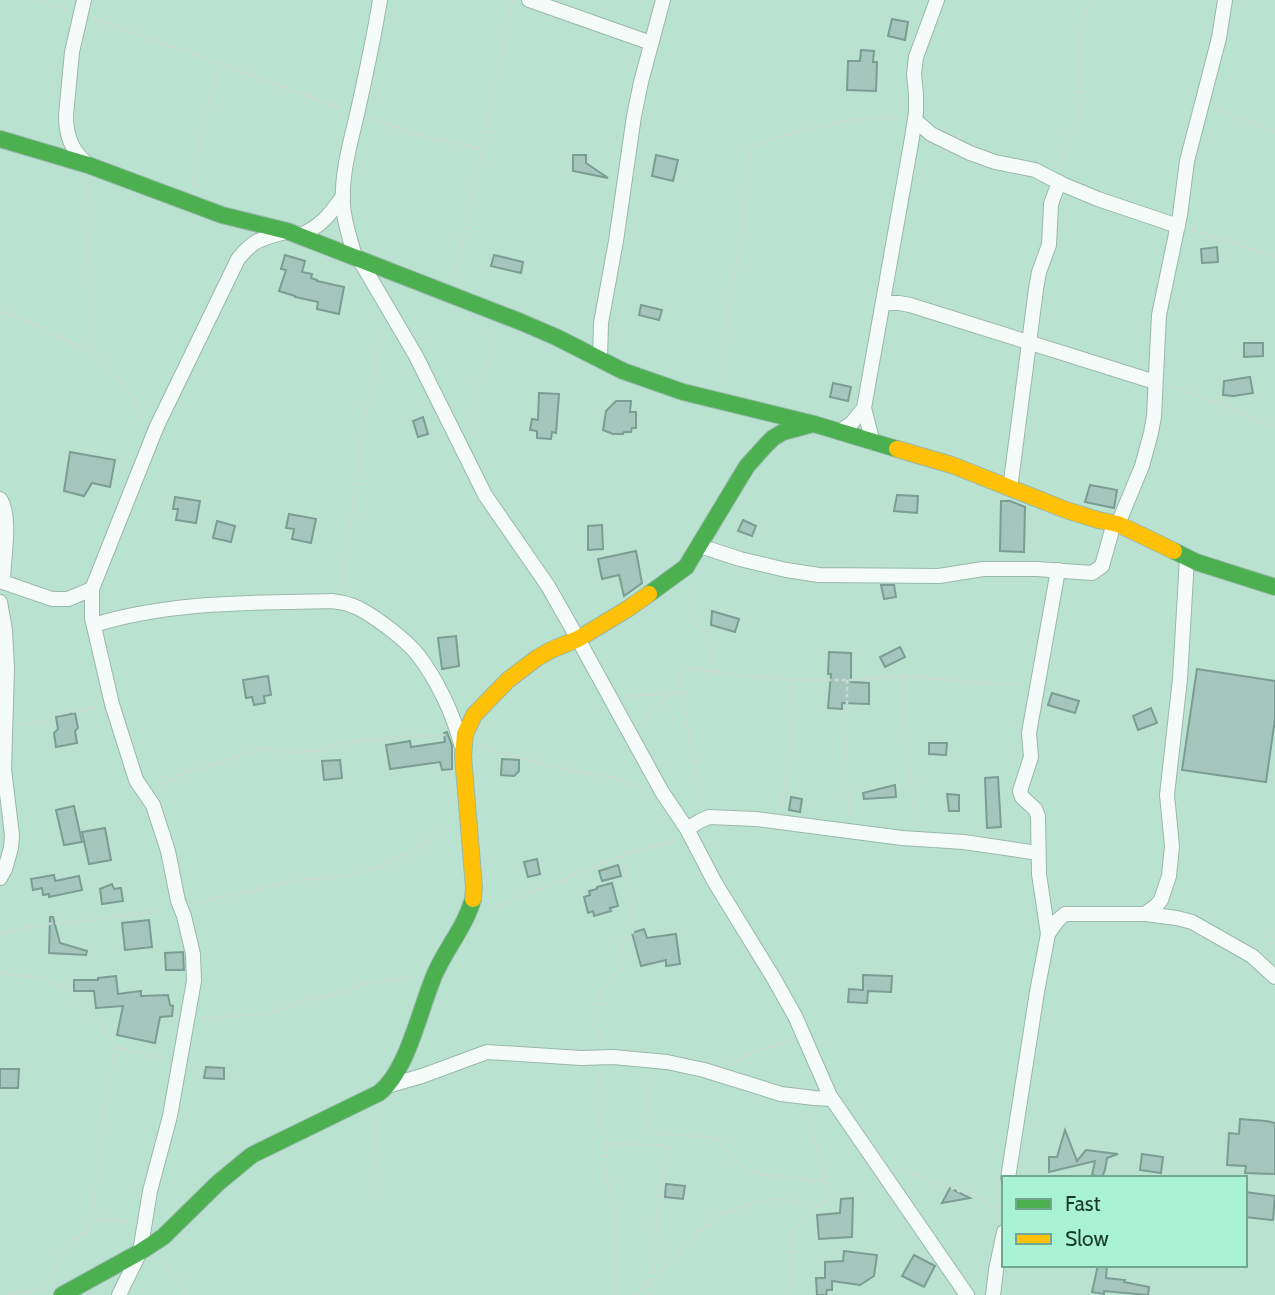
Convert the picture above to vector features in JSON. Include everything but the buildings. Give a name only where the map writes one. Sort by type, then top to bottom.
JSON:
[{"type":"street","points":[[84,0],[72,52],[66,125],[75,153],[88,165]]},
{"type":"street","points":[[380,0],[346,163],[343,196],[345,219],[357,258],[416,356],[485,495],[548,586],[662,792],[688,831],[714,881],[779,987],[832,1099],[967,1295]]},
{"type":"street","points":[[529,0],[651,43]]},
{"type":"street","points":[[600,359],[601,323],[634,116],[663,0]]},
{"type":"street","points":[[873,443],[864,408],[915,120],[916,57],[937,0]]},
{"type":"street","points":[[700,546],[740,559],[820,575],[939,576],[983,569],[1092,573],[1102,566],[1116,524],[1142,466],[1151,433],[1159,315],[1178,226],[1187,161],[1219,38],[1225,0]]},
{"type":"street","points":[[915,120],[931,134],[970,153],[995,162],[1035,170],[1098,199],[1178,226]]},
{"type":"street","points":[[0,139],[88,165],[222,215],[293,234],[491,310],[556,337],[623,371],[683,392],[814,424],[952,465],[1066,510],[1116,524],[1196,562],[1275,587]]},
{"type":"street","points":[[1010,489],[1039,272],[1049,245],[1052,198],[1059,182]]},
{"type":"street","points":[[119,1295],[146,1249],[143,1229],[180,1062],[194,981],[193,954],[168,851],[153,805],[136,780],[112,704],[91,611],[92,589],[152,438],[237,259],[257,240],[317,227],[327,219],[343,196]]},
{"type":"street","points":[[883,303],[910,306],[1155,382]]},
{"type":"street","points":[[838,432],[851,424],[864,408]]},
{"type":"street","points":[[462,742],[474,715],[508,680],[551,650],[579,639],[629,608],[686,567],[747,466],[773,438],[783,432],[814,424]]},
{"type":"street","points":[[0,499],[5,511],[6,534],[1,582],[52,599],[68,599],[92,589]]},
{"type":"street","points":[[1145,914],[1161,900],[1169,876],[1172,846],[1167,795],[1180,679],[1187,558]]},
{"type":"street","points":[[1008,1176],[1048,934],[1039,874],[1037,812],[1022,797],[1020,791],[1031,757],[1029,733],[1058,570]]},
{"type":"street","points":[[94,625],[154,610],[183,607],[340,602],[358,608],[381,623],[412,648],[425,664],[462,742],[474,900],[436,972],[402,1060],[387,1086]]},
{"type":"street","points":[[0,603],[5,630],[7,669],[4,769],[12,835],[11,848],[0,878]]},
{"type":"street","points":[[688,831],[709,817],[756,819],[1038,853]]},
{"type":"street","points":[[1048,934],[1065,914],[1145,914],[1177,918],[1192,922],[1262,964],[1275,977]]},
{"type":"street","points":[[62,1295],[163,1237],[218,1182],[252,1154],[372,1096],[387,1086],[487,1052],[667,1062],[781,1094],[832,1099]]},
{"type":"street","points":[[993,1295],[1002,1242]]},
{"type":"path","points":[[37,0],[415,134],[481,149]]},
{"type":"path","points":[[453,295],[512,0]]},
{"type":"path","points":[[1059,182],[1058,166],[1077,118],[1080,35],[1089,0]]},
{"type":"path","points":[[194,204],[193,170],[218,64]]},
{"type":"path","points":[[1202,104],[1275,132]]},
{"type":"path","points":[[726,401],[722,358],[751,148],[801,130],[844,122],[875,118],[915,120]]},
{"type":"path","points":[[88,165],[93,308],[91,353]]},
{"type":"path","points":[[1178,226],[1275,257]]},
{"type":"path","points":[[340,602],[360,448],[386,306]]},
{"type":"path","points":[[472,437],[477,386],[492,351],[491,310]]},
{"type":"path","points":[[0,312],[18,316],[91,353],[117,378],[134,400],[152,438]]},
{"type":"path","points":[[1155,382],[1221,404],[1275,428]]},
{"type":"path","points":[[692,578],[693,620],[708,636],[716,672]]},
{"type":"path","points":[[709,817],[699,789],[690,746],[680,676],[682,667],[794,680],[903,676],[997,684],[1038,684]]},
{"type":"path","points":[[903,676],[904,715],[914,809],[920,839]]},
{"type":"path","points":[[779,822],[791,741],[794,680]]},
{"type":"path","points":[[845,830],[850,811],[847,779],[847,680]]},
{"type":"path","points":[[610,697],[682,693]]},
{"type":"path","points":[[632,738],[653,709],[673,694]]},
{"type":"path","points":[[3,737],[50,720],[54,715],[112,704]]},
{"type":"path","points":[[153,805],[162,785],[185,772],[258,749],[270,748],[288,753],[320,750],[342,743],[400,737],[462,742],[567,769],[617,778],[635,786],[662,792]]},
{"type":"path","points":[[0,933],[54,923],[146,913],[297,880],[356,874],[380,867],[413,851],[468,818]]},
{"type":"path","points":[[488,910],[622,856],[660,845],[688,831]]},
{"type":"path","points":[[616,1295],[617,1207],[605,1173],[606,1143],[597,1109],[600,1076],[606,1057],[593,1025],[601,992],[622,967],[622,945],[635,930],[622,856]]},
{"type":"path","points":[[1262,964],[1275,935]]},
{"type":"path","points":[[188,1016],[215,1018],[266,1013],[293,1006],[300,1001],[338,994],[362,984],[436,972]]},
{"type":"path","points":[[0,973],[33,977],[68,989],[101,1025],[116,1047],[180,1062]]},
{"type":"path","points":[[715,1074],[751,1053],[804,1037]]},
{"type":"path","points":[[12,1295],[44,1288],[57,1262],[96,1219],[93,1194],[116,1047]]},
{"type":"path","points":[[650,1060],[645,1119],[649,1130],[719,1138],[727,1152],[747,1172],[828,1182]]},
{"type":"path","points":[[372,1096],[378,1197]]},
{"type":"path","points":[[786,1295],[791,1281],[792,1236],[796,1227],[829,1196],[828,1182],[813,1132],[808,1098]]},
{"type":"path","points":[[606,1143],[669,1146],[656,1213],[655,1262],[649,1282],[649,1295]]},
{"type":"path","points":[[875,1162],[947,1185],[1002,1209]]},
{"type":"path","points":[[635,1295],[716,1216],[775,1198],[804,1203]]},
{"type":"path","points":[[96,1219],[123,1221],[143,1229]]},
{"type":"path","points":[[146,1249],[188,1295]]},
{"type":"traffic: fast","points":[[0,139],[88,165],[222,215],[287,231],[521,322],[623,371],[683,392],[814,424],[897,449]]},
{"type":"traffic: fast","points":[[649,594],[686,567],[747,466],[766,445],[783,432],[813,424]]},
{"type":"traffic: fast","points":[[1174,551],[1196,562],[1275,587]]},
{"type":"traffic: fast","points":[[62,1295],[163,1237],[218,1183],[252,1155],[379,1093],[389,1083],[405,1055],[434,976],[473,899]]},
{"type":"traffic: slow","points":[[897,449],[952,465],[1066,510],[1118,524],[1174,551]]},
{"type":"traffic: slow","points":[[473,899],[463,756],[465,734],[474,715],[508,680],[537,658],[578,639],[649,594]]}]
